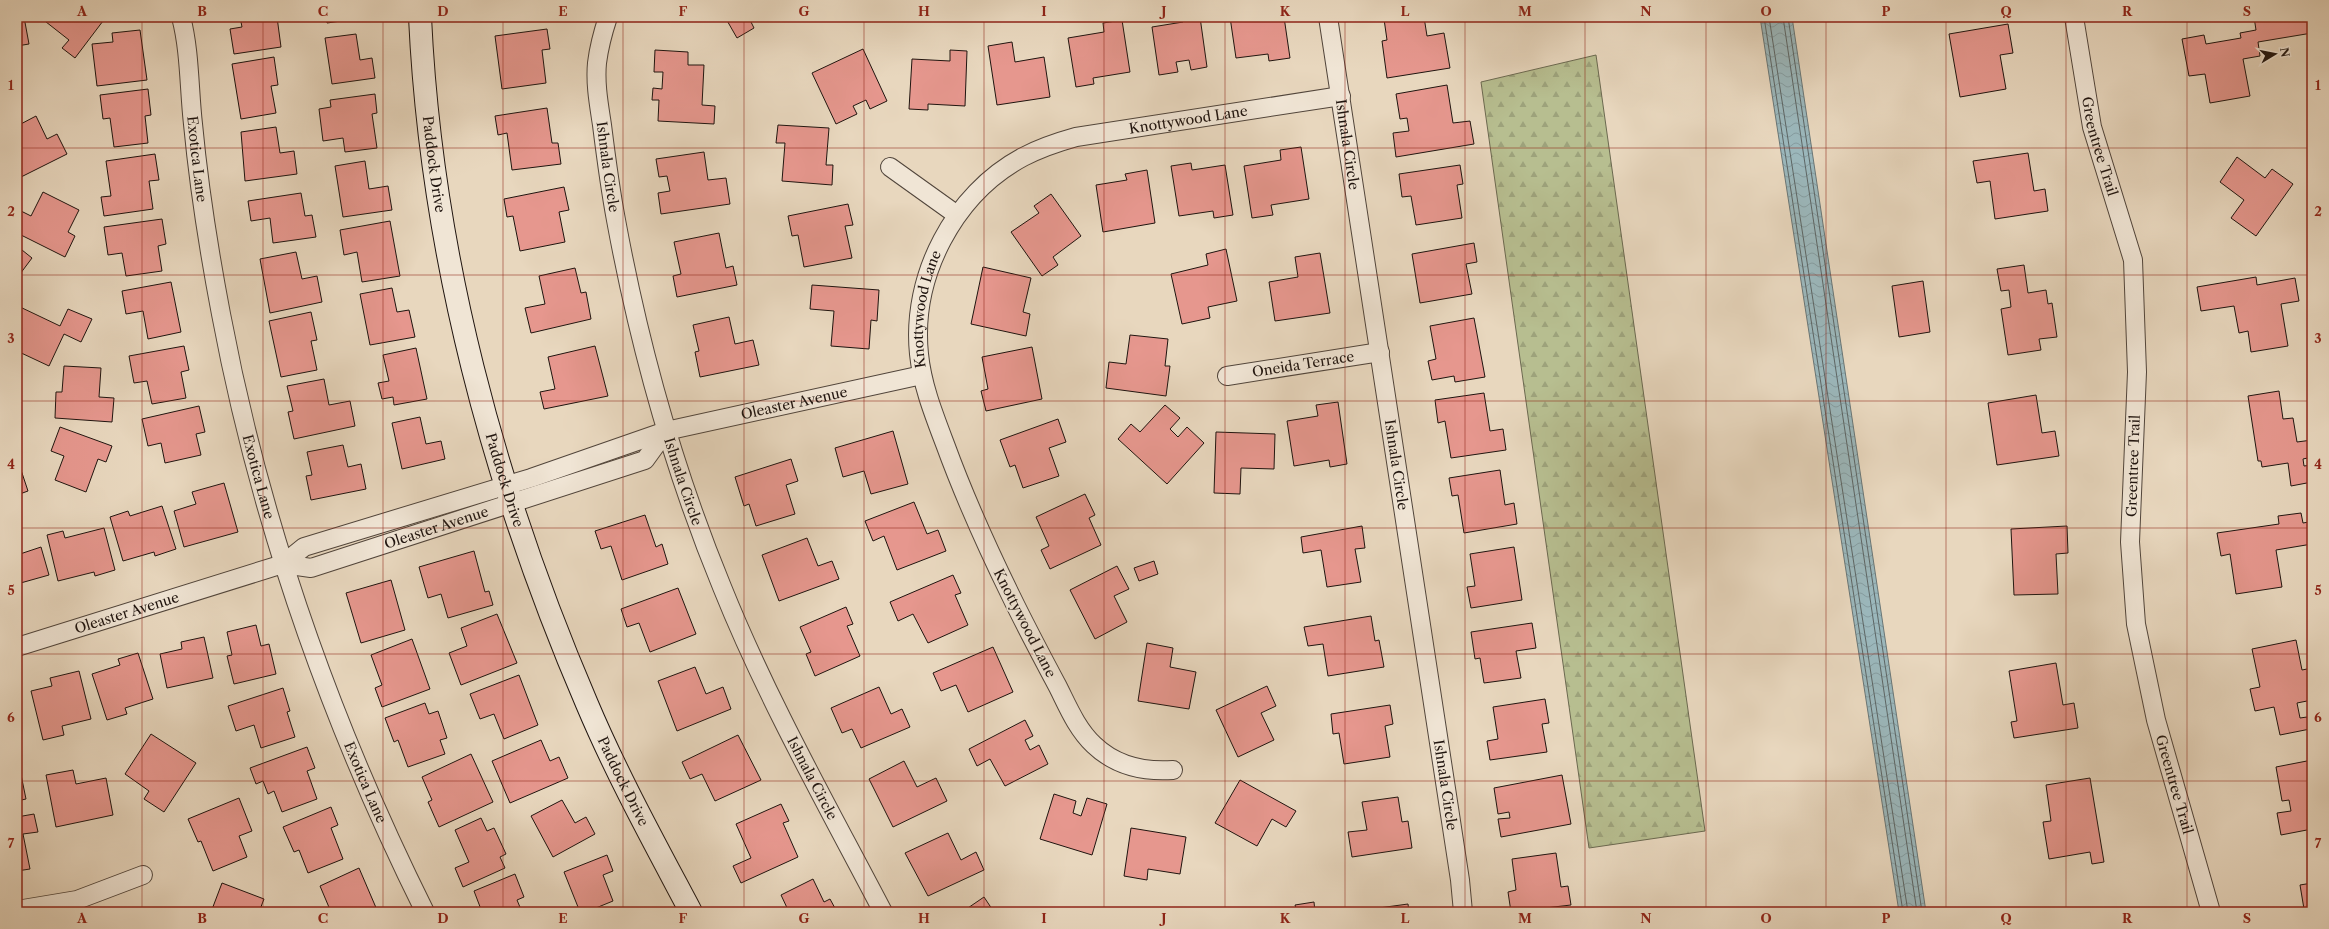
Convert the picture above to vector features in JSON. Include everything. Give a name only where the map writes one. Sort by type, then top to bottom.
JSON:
[{"type":"street","name":"Exotica Lane","points":[[181,17],[185,33],[193,124],[205,220],[221,315],[241,409],[283,564],[335,712],[372,800],[425,912]]},
{"type":"street","name":"Paddock Drive","points":[[420,17],[429,124],[442,214],[458,304],[479,392],[508,494],[553,622],[588,707],[627,789],[691,912]]},
{"type":"street","name":"Ishnala Circle","points":[[608,17],[600,41],[597,92],[610,191],[626,276],[646,361],[666,431],[721,586],[756,666],[883,912]]},
{"type":"street","name":"Ishnala Circle","points":[[1328,17],[1460,880],[1463,912]]},
{"type":"street","name":"Greentree Trail","points":[[2074,17],[2092,127],[2133,260],[2137,372],[2130,542],[2136,624],[2156,720],[2211,912]]},
{"type":"street","name":"Knottywood Lane","points":[[1173,770],[1147,770],[1124,764],[1102,752],[1084,735],[1078,725],[992,558],[960,484],[932,409],[922,375],[919,353],[918,323],[922,295],[930,267],[942,240],[956,216],[976,192],[998,173],[1022,157],[1048,145],[1076,137],[1341,96]]},
{"type":"street","points":[[890,168],[956,216]]},
{"type":"street","name":"Oneida Terrace","points":[[1227,376],[1380,352]]},
{"type":"street","name":"Oleaster Avenue","points":[[17,647],[283,564],[304,547],[508,494],[531,478],[666,431],[922,375]]},
{"type":"street","points":[[17,910],[77,900],[144,875]]},
{"type":"green space","points":[[1596,55],[1705,831],[1589,848],[1481,82]]},
{"type":"water","points":[[1760,17],[1792,17],[1926,912],[1899,912]]},
{"type":"building","points":[[17,17],[24,17],[29,44],[17,46]]},
{"type":"building","points":[[106,17],[75,58],[62,48],[69,40],[41,18]]},
{"type":"building","points":[[240,17],[277,17],[281,47],[234,54],[230,29],[242,27]]},
{"type":"building","points":[[327,17],[362,17],[362,18],[327,23]]},
{"type":"building","points":[[725,17],[754,17],[750,20],[754,28],[737,38]]},
{"type":"building","points":[[1182,17],[1200,17],[1207,67],[1191,70],[1189,60],[1176,62],[1178,72],[1159,75],[1152,27],[1183,22]]},
{"type":"building","points":[[1230,17],[1284,17],[1290,58],[1269,61],[1268,54],[1236,58]]},
{"type":"building","points":[[1394,17],[1424,17],[1427,36],[1444,33],[1450,68],[1387,78],[1382,41],[1387,40],[1384,19]]},
{"type":"building","points":[[2254,17],[2312,17],[2312,33],[2258,42],[2260,56],[2243,59],[2250,96],[2210,103],[2205,74],[2189,76],[2182,39],[2204,35],[2206,44],[2241,38],[2240,33],[2256,30]]},
{"type":"building","points":[[1122,20],[1130,72],[1093,78],[1094,84],[1076,87],[1068,38],[1104,32],[1103,23]]},
{"type":"building","points":[[2008,24],[2013,53],[2000,55],[2006,89],[1960,97],[1949,34]]},
{"type":"building","points":[[547,29],[550,49],[542,50],[546,83],[502,89],[495,36]]},
{"type":"building","points":[[140,30],[147,80],[97,86],[92,44],[113,42],[112,33]]},
{"type":"building","points":[[356,34],[360,60],[372,58],[375,78],[332,84],[325,38]]},
{"type":"building","points":[[1012,42],[1015,62],[1044,57],[1050,97],[997,105],[988,46]]},
{"type":"building","points":[[863,49],[887,101],[870,109],[866,100],[853,106],[857,114],[836,124],[812,73]]},
{"type":"building","points":[[655,50],[688,52],[688,65],[704,65],[702,105],[715,106],[714,124],[658,121],[659,100],[652,100],[653,88],[662,89],[663,72],[654,72]]},
{"type":"building","points":[[950,50],[967,51],[965,106],[928,104],[928,110],[909,109],[912,59],[950,61]]},
{"type":"building","points":[[274,57],[278,85],[271,86],[276,113],[241,119],[232,64]]},
{"type":"building","points":[[1447,85],[1453,123],[1470,121],[1474,144],[1396,157],[1393,133],[1409,131],[1407,118],[1400,119],[1396,94]]},
{"type":"building","points":[[148,89],[151,115],[145,116],[148,143],[114,147],[110,118],[103,119],[100,95]]},
{"type":"building","points":[[375,94],[377,113],[372,114],[377,148],[345,152],[343,138],[323,141],[319,109],[331,107],[330,100]]},
{"type":"building","points":[[547,108],[552,143],[558,143],[561,164],[512,170],[507,133],[498,135],[495,116]]},
{"type":"building","points":[[36,116],[47,139],[57,134],[67,154],[19,178],[17,173],[17,126]]},
{"type":"building","points":[[778,125],[829,128],[826,165],[833,165],[832,185],[782,181],[785,143],[776,143]]},
{"type":"building","points":[[276,127],[280,153],[294,151],[297,174],[245,181],[241,132]]},
{"type":"building","points":[[1301,147],[1309,199],[1271,205],[1273,215],[1252,218],[1244,166],[1281,160],[1280,150]]},
{"type":"building","points":[[704,152],[708,180],[726,178],[730,204],[661,214],[658,193],[670,191],[667,176],[659,177],[656,159]]},
{"type":"building","points":[[2028,153],[2034,191],[2045,189],[2048,211],[1995,219],[1990,181],[1977,183],[1973,161]]},
{"type":"building","points":[[155,154],[159,180],[149,181],[153,209],[104,216],[101,197],[111,196],[106,161]]},
{"type":"building","points":[[2237,157],[2265,178],[2272,169],[2293,184],[2256,236],[2231,218],[2244,200],[2220,182]]},
{"type":"building","points":[[365,161],[369,189],[388,186],[392,210],[343,217],[335,166]]},
{"type":"building","points":[[1191,163],[1192,170],[1225,165],[1233,215],[1214,218],[1213,211],[1179,216],[1171,166]]},
{"type":"building","points":[[1460,165],[1463,184],[1457,185],[1462,218],[1416,225],[1411,196],[1402,197],[1399,174]]},
{"type":"building","points":[[1147,170],[1155,223],[1103,232],[1096,185],[1127,180],[1125,174]]},
{"type":"building","points":[[564,187],[569,210],[559,212],[565,242],[520,251],[513,216],[507,217],[504,199]]},
{"type":"building","points":[[43,192],[79,210],[68,232],[75,236],[65,257],[17,233],[17,215],[19,210],[31,216]]},
{"type":"building","points":[[301,193],[305,216],[312,215],[316,237],[273,243],[270,218],[251,221],[248,201]]},
{"type":"building","points":[[1051,194],[1081,236],[1053,257],[1058,265],[1042,276],[1011,232],[1039,213],[1034,206]]},
{"type":"building","points":[[848,204],[853,225],[845,226],[852,258],[804,267],[798,235],[792,236],[788,216]]},
{"type":"building","points":[[162,219],[166,244],[158,246],[162,271],[126,276],[122,253],[108,255],[104,227]]},
{"type":"building","points":[[390,221],[400,276],[362,282],[357,252],[344,255],[340,230]]},
{"type":"building","points":[[719,233],[726,268],[733,266],[737,285],[677,297],[673,276],[681,274],[674,242]]},
{"type":"building","points":[[1474,243],[1477,262],[1466,264],[1472,294],[1420,303],[1412,254]]},
{"type":"building","points":[[17,246],[32,258],[17,278]]},
{"type":"building","points":[[1226,249],[1237,301],[1208,307],[1210,318],[1182,324],[1171,274],[1208,265],[1206,254]]},
{"type":"building","points":[[296,252],[302,279],[317,276],[322,302],[270,313],[260,259]]},
{"type":"building","points":[[1320,253],[1330,313],[1275,321],[1269,282],[1298,277],[1295,257]]},
{"type":"building","points":[[2024,265],[2028,293],[2046,290],[2048,304],[2052,303],[2057,337],[2039,339],[2041,350],[2008,355],[2001,309],[2011,307],[2009,290],[2001,291],[1997,269]]},
{"type":"building","points":[[983,267],[1031,278],[1023,312],[1030,314],[1026,336],[971,324]]},
{"type":"building","points":[[575,268],[581,293],[586,292],[591,319],[531,333],[525,308],[545,304],[539,276]]},
{"type":"building","points":[[2256,277],[2257,285],[2295,278],[2299,301],[2281,304],[2288,346],[2251,352],[2248,331],[2239,333],[2234,306],[2201,311],[2197,287]]},
{"type":"building","points":[[1923,281],[1930,332],[1899,337],[1892,286]]},
{"type":"building","points":[[171,282],[181,332],[148,339],[143,311],[126,314],[122,291]]},
{"type":"building","points":[[812,285],[879,290],[877,321],[871,320],[869,349],[831,346],[834,311],[810,309]]},
{"type":"building","points":[[392,288],[397,312],[409,310],[415,337],[370,345],[360,294]]},
{"type":"building","points":[[18,306],[60,326],[68,309],[92,319],[81,342],[64,334],[49,366],[17,351]]},
{"type":"building","points":[[311,312],[317,340],[311,341],[317,370],[281,377],[269,321]]},
{"type":"building","points":[[729,317],[735,344],[753,340],[759,365],[700,377],[695,352],[699,351],[693,325]]},
{"type":"building","points":[[1474,318],[1485,377],[1455,382],[1454,376],[1432,380],[1428,361],[1436,359],[1430,326]]},
{"type":"building","points":[[1130,335],[1168,339],[1165,366],[1170,366],[1166,396],[1106,388],[1109,362],[1126,364]]},
{"type":"building","points":[[184,346],[189,370],[181,372],[186,398],[152,404],[147,381],[134,383],[129,356]]},
{"type":"building","points":[[595,346],[608,396],[544,409],[540,392],[555,389],[548,357]]},
{"type":"building","points":[[1032,347],[1042,399],[986,411],[981,391],[988,389],[982,357]]},
{"type":"building","points":[[416,348],[427,399],[394,405],[393,397],[382,399],[378,383],[389,381],[383,355]]},
{"type":"building","points":[[64,366],[101,368],[99,397],[114,398],[112,422],[55,418],[56,392],[62,392]]},
{"type":"building","points":[[324,379],[329,405],[350,401],[355,426],[294,439],[288,412],[293,411],[287,386]]},
{"type":"building","points":[[2279,391],[2283,419],[2293,418],[2297,442],[2312,440],[2312,457],[2303,459],[2304,466],[2312,465],[2312,482],[2291,486],[2288,463],[2262,467],[2261,461],[2258,461],[2248,396]]},
{"type":"building","points":[[1484,393],[1490,431],[1503,429],[1506,450],[1451,458],[1445,421],[1438,423],[1435,400]]},
{"type":"building","points":[[2036,395],[2042,433],[2055,431],[2059,456],[1997,465],[1988,403]]},
{"type":"building","points":[[1338,402],[1347,464],[1330,467],[1329,460],[1294,466],[1287,421],[1318,416],[1316,405]]},
{"type":"building","points":[[1165,405],[1180,418],[1170,429],[1178,437],[1187,427],[1204,443],[1167,484],[1118,439],[1131,424],[1140,432]]},
{"type":"building","points":[[199,406],[205,432],[196,434],[201,455],[165,463],[161,443],[148,446],[142,419]]},
{"type":"building","points":[[420,417],[426,444],[441,441],[445,459],[402,469],[392,423]]},
{"type":"building","points":[[1058,419],[1066,442],[1049,448],[1059,476],[1023,488],[1015,465],[1010,467],[1000,440]]},
{"type":"building","points":[[60,427],[112,446],[106,462],[98,459],[86,492],[55,480],[64,456],[51,451]]},
{"type":"building","points":[[893,431],[908,484],[871,494],[864,471],[843,477],[835,448]]},
{"type":"building","points":[[1216,432],[1275,434],[1274,469],[1241,468],[1240,494],[1214,493]]},
{"type":"building","points":[[343,445],[348,467],[361,464],[366,489],[311,500],[306,476],[312,475],[307,452]]},
{"type":"building","points":[[17,458],[28,491],[17,495]]},
{"type":"building","points":[[791,459],[798,481],[786,485],[795,514],[756,526],[749,504],[744,506],[735,477]]},
{"type":"building","points":[[1500,470],[1505,505],[1514,503],[1517,524],[1464,533],[1458,495],[1452,496],[1449,478]]},
{"type":"building","points":[[224,483],[238,532],[184,547],[174,511],[196,504],[192,492]]},
{"type":"building","points":[[1085,494],[1095,515],[1089,518],[1101,545],[1050,569],[1041,550],[1049,546],[1036,517]]},
{"type":"building","points":[[914,502],[927,534],[938,530],[946,551],[897,570],[884,536],[873,541],[865,521]]},
{"type":"building","points":[[162,506],[176,549],[155,556],[154,552],[123,561],[110,517],[128,511],[130,516]]},
{"type":"building","points":[[2301,513],[2303,523],[2309,522],[2312,544],[2276,550],[2282,587],[2236,594],[2230,554],[2221,556],[2217,533],[2279,524],[2278,516]]},
{"type":"building","points":[[645,515],[656,547],[662,544],[668,564],[622,580],[611,546],[601,549],[595,531]]},
{"type":"building","points":[[1362,526],[1365,548],[1355,549],[1361,582],[1327,587],[1321,550],[1303,553],[1301,537]]},
{"type":"building","points":[[2067,526],[2068,553],[2056,554],[2058,594],[2014,595],[2011,529]]},
{"type":"building","points":[[104,528],[115,570],[95,576],[94,572],[58,581],[47,535],[63,531],[65,538]]},
{"type":"building","points":[[807,538],[818,566],[832,561],[839,579],[779,601],[762,555]]},
{"type":"building","points":[[41,547],[49,575],[17,584],[17,555]]},
{"type":"building","points":[[1514,547],[1522,600],[1471,608],[1467,587],[1475,586],[1470,554]]},
{"type":"building","points":[[474,551],[485,592],[489,591],[493,605],[448,618],[441,594],[428,598],[419,567]]},
{"type":"building","points":[[1154,561],[1158,574],[1139,581],[1134,568]]},
{"type":"building","points":[[1117,566],[1129,589],[1114,596],[1127,622],[1095,639],[1070,590]]},
{"type":"building","points":[[953,575],[961,593],[955,595],[968,625],[928,643],[913,614],[898,621],[890,602]]},
{"type":"building","points":[[391,580],[405,630],[361,643],[346,593]]},
{"type":"building","points":[[17,587],[21,600],[17,602]]},
{"type":"building","points":[[678,588],[696,634],[650,652],[639,623],[627,627],[621,609]]},
{"type":"building","points":[[846,607],[853,624],[847,626],[860,656],[815,676],[806,654],[811,652],[800,627]]},
{"type":"building","points":[[497,614],[517,663],[461,685],[449,653],[467,646],[461,628]]},
{"type":"building","points":[[1371,616],[1375,641],[1379,640],[1384,667],[1328,676],[1323,644],[1308,646],[1304,627]]},
{"type":"building","points":[[1532,623],[1536,648],[1516,651],[1521,678],[1484,683],[1480,658],[1475,659],[1471,632]]},
{"type":"building","points":[[256,625],[261,646],[269,644],[276,674],[234,684],[227,656],[232,655],[227,632]]},
{"type":"building","points":[[204,637],[213,678],[167,688],[160,654],[182,649],[181,642]]},
{"type":"building","points":[[412,639],[430,689],[382,707],[375,688],[382,685],[371,655]]},
{"type":"building","points":[[2296,640],[2302,670],[2312,668],[2312,700],[2297,703],[2300,718],[2307,717],[2310,729],[2280,735],[2274,707],[2255,711],[2250,689],[2260,687],[2252,649]]},
{"type":"building","points":[[1147,643],[1173,648],[1170,667],[1196,672],[1189,709],[1138,701]]},
{"type":"building","points":[[993,647],[1013,692],[968,712],[956,685],[941,691],[933,673]]},
{"type":"building","points":[[138,653],[153,699],[125,708],[127,714],[107,720],[92,674],[120,665],[118,659]]},
{"type":"building","points":[[2056,663],[2063,705],[2074,703],[2078,728],[2014,738],[2011,722],[2017,721],[2009,671]]},
{"type":"building","points":[[695,667],[706,694],[723,687],[731,709],[677,731],[658,681]]},
{"type":"building","points":[[79,671],[91,719],[62,726],[64,735],[43,740],[31,691],[52,686],[50,678]]},
{"type":"building","points":[[519,675],[538,725],[504,739],[494,714],[480,719],[470,694]]},
{"type":"building","points":[[1267,686],[1276,706],[1261,713],[1274,740],[1238,757],[1216,710]]},
{"type":"building","points":[[879,687],[891,714],[902,709],[910,727],[861,748],[852,729],[842,733],[831,708]]},
{"type":"building","points":[[283,688],[290,711],[287,712],[295,737],[261,748],[254,725],[236,731],[228,706]]},
{"type":"building","points":[[1545,699],[1549,723],[1542,724],[1547,752],[1490,760],[1487,741],[1498,739],[1493,707]]},
{"type":"building","points":[[425,703],[429,714],[438,711],[447,738],[440,740],[445,754],[408,767],[398,740],[394,742],[385,718]]},
{"type":"building","points":[[1390,705],[1393,724],[1385,726],[1390,757],[1344,764],[1339,733],[1333,734],[1331,714]]},
{"type":"building","points":[[1025,720],[1033,736],[1025,740],[1030,750],[1039,745],[1048,764],[1005,786],[990,759],[977,766],[969,749]]},
{"type":"building","points":[[151,734],[196,763],[164,812],[144,799],[149,791],[125,774]]},
{"type":"building","points":[[738,735],[761,780],[715,801],[702,774],[690,779],[682,762]]},
{"type":"building","points":[[541,740],[550,761],[559,757],[568,778],[510,803],[492,761]]},
{"type":"building","points":[[307,747],[315,768],[307,771],[317,799],[282,812],[274,791],[268,794],[263,781],[256,784],[250,768]]},
{"type":"building","points":[[471,754],[493,802],[439,827],[428,802],[432,800],[422,777]]},
{"type":"building","points":[[2312,760],[2312,829],[2281,835],[2277,813],[2291,811],[2289,800],[2282,801],[2276,767]]},
{"type":"building","points":[[904,761],[917,787],[936,778],[947,801],[893,827],[869,779]]},
{"type":"building","points":[[17,765],[19,765],[26,799],[17,801]]},
{"type":"building","points":[[73,770],[76,784],[106,778],[113,815],[56,827],[46,775]]},
{"type":"building","points":[[1562,775],[1571,824],[1501,837],[1498,819],[1510,818],[1509,812],[1498,814],[1494,788]]},
{"type":"building","points":[[2090,778],[2104,862],[2092,864],[2090,852],[2049,859],[2043,822],[2051,821],[2046,785]]},
{"type":"building","points":[[1240,780],[1296,811],[1286,827],[1272,819],[1257,846],[1215,823]]},
{"type":"building","points":[[1054,794],[1076,801],[1073,813],[1081,816],[1087,798],[1107,804],[1092,855],[1040,839]]},
{"type":"building","points":[[1398,797],[1402,822],[1408,821],[1412,848],[1352,857],[1348,832],[1367,830],[1362,802]]},
{"type":"building","points":[[239,798],[252,831],[239,836],[247,857],[213,871],[201,841],[198,842],[188,819]]},
{"type":"building","points":[[562,800],[575,823],[586,817],[595,834],[553,857],[531,816]]},
{"type":"building","points":[[781,804],[789,821],[783,823],[798,857],[741,883],[733,866],[751,858],[736,824]]},
{"type":"building","points":[[331,807],[338,825],[331,828],[343,859],[308,873],[299,850],[294,852],[283,827]]},
{"type":"building","points":[[34,814],[38,832],[23,834],[30,869],[17,871],[17,817]]},
{"type":"building","points":[[481,818],[487,831],[494,828],[506,854],[500,857],[505,868],[463,887],[455,868],[469,862],[455,830]]},
{"type":"building","points":[[1131,828],[1186,837],[1180,874],[1148,869],[1147,880],[1124,876]]},
{"type":"building","points":[[948,833],[961,860],[976,852],[984,870],[928,896],[905,853]]},
{"type":"building","points":[[1556,853],[1561,887],[1568,886],[1571,905],[1511,912],[1508,892],[1516,890],[1512,859]]},
{"type":"building","points":[[607,855],[613,871],[603,875],[613,901],[586,912],[580,912],[564,872]]},
{"type":"building","points":[[359,868],[377,910],[372,912],[331,912],[320,886]]},
{"type":"building","points":[[515,874],[524,897],[517,900],[522,912],[482,912],[474,891]]},
{"type":"building","points":[[813,879],[824,902],[830,899],[836,910],[789,912],[781,895]]},
{"type":"building","points":[[222,883],[264,899],[259,912],[211,912]]},
{"type":"building","points":[[2312,883],[2312,912],[2297,912],[2296,910],[2304,909],[2300,885]]},
{"type":"building","points":[[984,897],[994,912],[962,912]]},
{"type":"building","points":[[1314,902],[1315,912],[1297,912],[1295,905]]},
{"type":"building","points":[[1408,904],[1409,912],[1357,912],[1357,911]]}]
